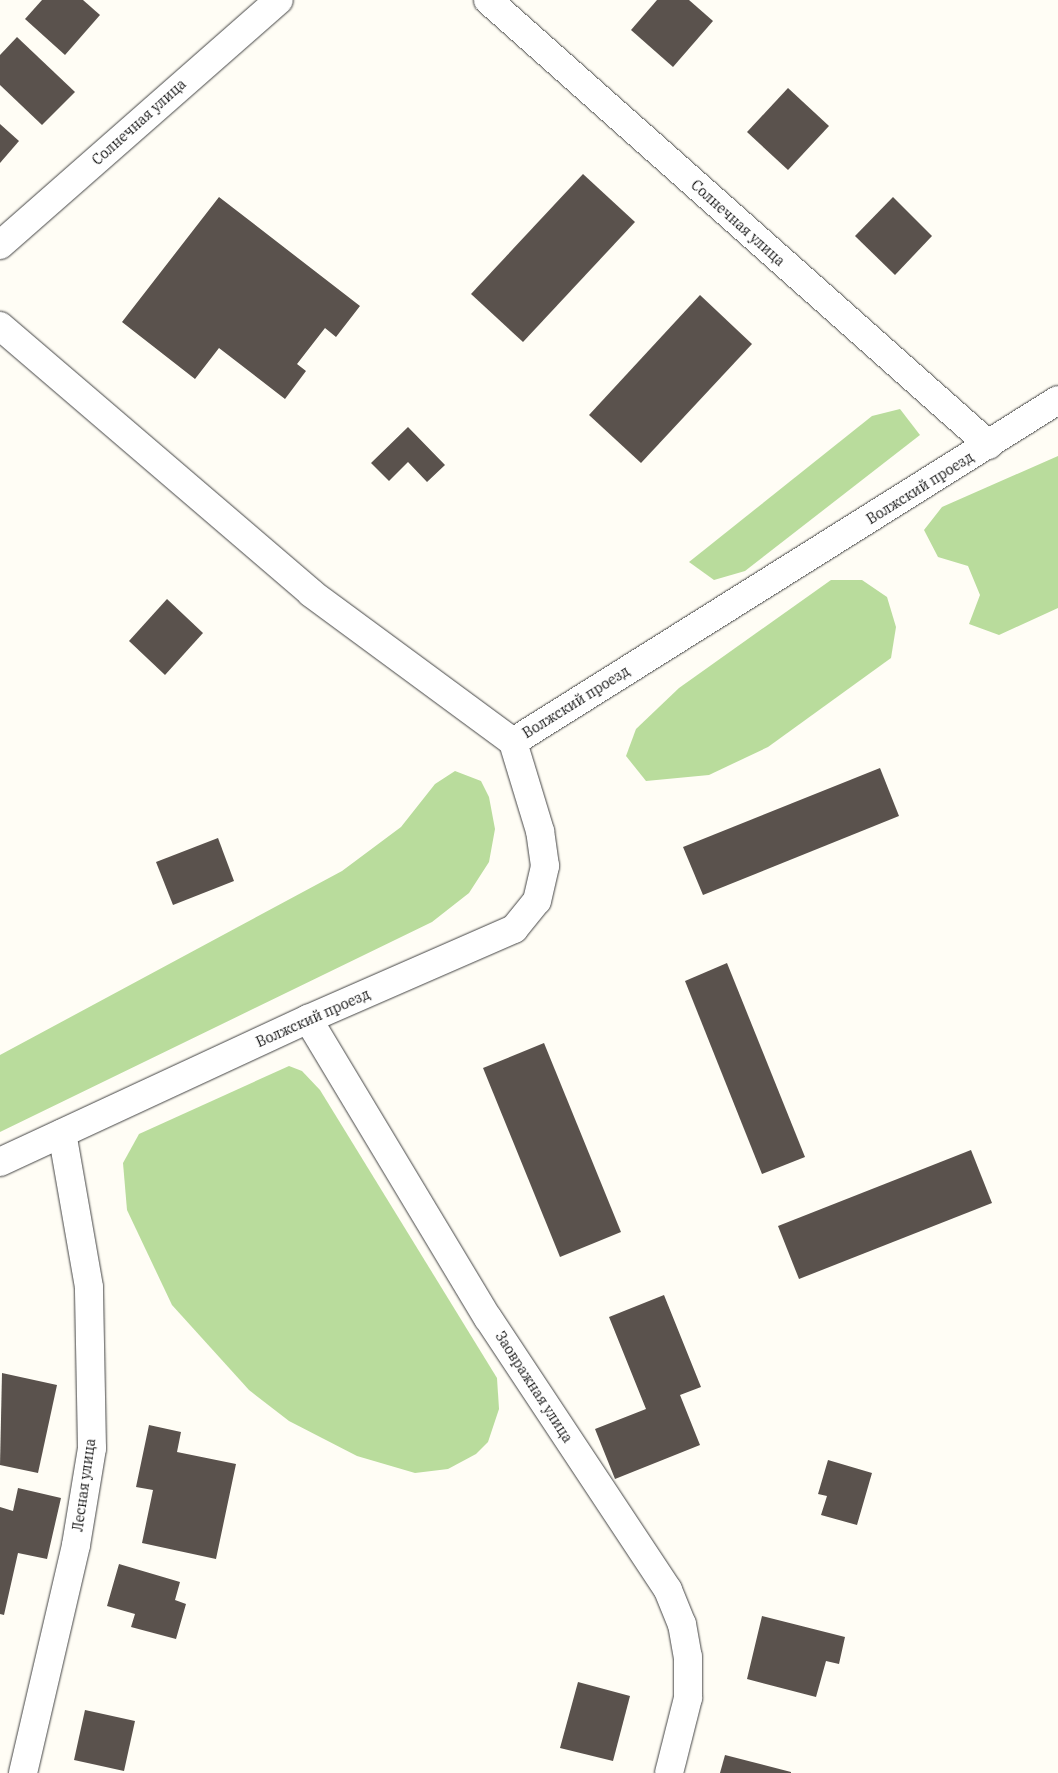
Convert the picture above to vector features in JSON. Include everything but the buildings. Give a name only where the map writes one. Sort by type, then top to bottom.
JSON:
[{"type":"street","name":"Солнечная улица","points":[[0,245],[279,0]]},
{"type":"street","name":"Солнечная улица","points":[[488,0],[989,445]]},
{"type":"street","points":[[0,326],[311,593],[513,742]]},
{"type":"street","name":"Волжский проезд","points":[[0,1162],[308,1019],[514,930],[537,901],[546,866],[540,831],[513,742],[1058,400]]},
{"type":"street","name":"Заовражная улица","points":[[308,1019],[488,1318],[668,1590],[682,1624],[688,1657],[688,1698],[669,1773]]},
{"type":"street","name":"Лесная улица","points":[[23,1773],[76,1545],[92,1448],[89,1287],[62,1133]]},
{"type":"green space","points":[[900,409],[920,435],[745,571],[714,580],[689,562],[872,416]]},
{"type":"green space","points":[[1058,456],[1058,608],[999,635],[969,624],[980,595],[968,566],[938,557],[924,530],[942,507]]},
{"type":"green space","points":[[831,580],[862,580],[887,597],[896,627],[891,658],[768,747],[709,775],[646,781],[626,756],[636,729],[679,688]]},
{"type":"green space","points":[[455,771],[481,781],[489,797],[495,829],[489,862],[469,893],[432,922],[0,1132],[0,1055],[342,871],[401,827],[435,784]]},
{"type":"green space","points":[[289,1066],[302,1071],[320,1090],[497,1378],[499,1409],[488,1442],[476,1454],[448,1469],[415,1473],[357,1456],[289,1421],[249,1390],[172,1305],[127,1210],[123,1163],[139,1134]]}]
